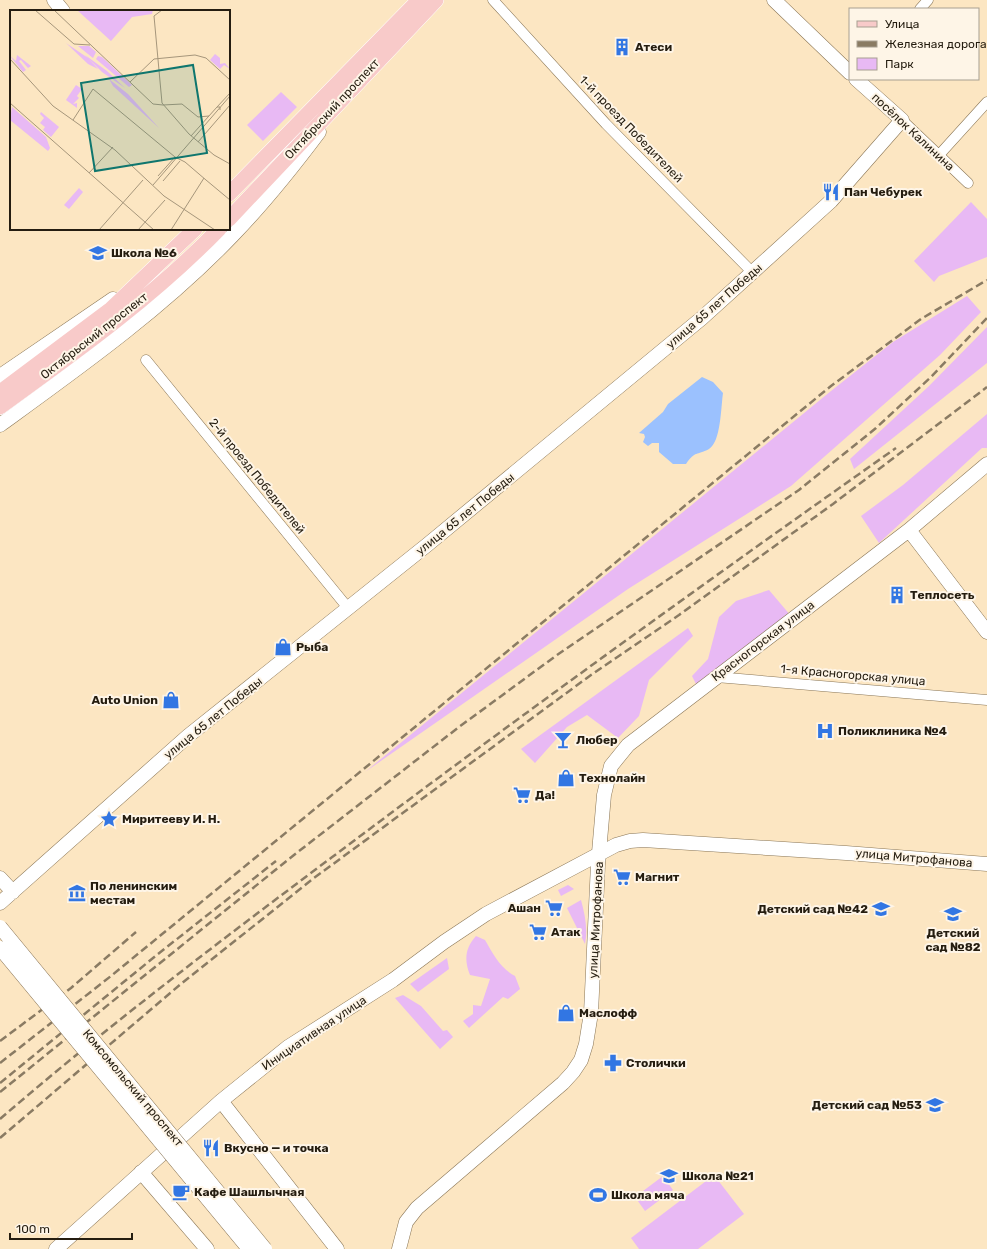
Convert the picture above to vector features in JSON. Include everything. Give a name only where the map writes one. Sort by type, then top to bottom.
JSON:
[{"type":"main road","points":[[54,0],[62,10]]},
{"type":"main road","name":"Октябрьский проспект","points":[[230,193],[419,0]]},
{"type":"main road","name":"Октябрьский проспект","points":[[231,213],[436,0]]},
{"type":"main road","name":"посёлок Калинина","points":[[774,0],[849,71]]},
{"type":"main road","name":"посёлок Калинина","points":[[858,80],[902,120]]},
{"type":"main road","points":[[0,425],[128,330],[232,236],[298,159],[357,82]]},
{"type":"main road","name":"улица 65 лет Победы","points":[[0,903],[188,736],[348,608],[696,323],[831,201],[902,120]]},
{"type":"main road","points":[[231,213],[235,225],[232,236]]},
{"type":"main road","name":"Октябрьский проспект","points":[[0,392],[86,329],[144,279],[195,230]]},
{"type":"main road","name":"Октябрьский проспект","points":[[0,407],[119,319],[194,254],[218,230]]},
{"type":"main road","points":[[0,376],[144,279]]},
{"type":"main road","name":"Красногорская улица","points":[[599,854],[604,795],[611,766],[628,744],[909,530],[987,464]]},
{"type":"main road","points":[[909,530],[987,632]]},
{"type":"main road","name":"улица Митрофанова","points":[[399,1249],[406,1222],[417,1208],[563,1083],[581,1060],[586,1044],[591,1013],[599,854],[616,845],[630,841],[643,840],[987,864]]},
{"type":"main road","name":"Инициативная улица","points":[[56,1249],[221,1101],[288,1047],[393,980],[456,933],[526,892],[599,854]]},
{"type":"main road","points":[[0,878],[13,892]]},
{"type":"main road","name":"Комсомольский проспект","points":[[0,927],[265,1249]]},
{"type":"main road","name":"Комсомольский проспект","points":[[0,948],[248,1249]]},
{"type":"main road","points":[[221,1101],[337,1249]]},
{"type":"main road","points":[[141,1172],[207,1249]]},
{"type":"street","name":"1-й проезд Победителей","points":[[493,0],[606,124],[753,273]]},
{"type":"street","points":[[921,8],[928,0]]},
{"type":"street","points":[[939,155],[987,102]]},
{"type":"street","name":"посёлок Калинина","points":[[902,120],[968,183]]},
{"type":"street","name":"2-й проезд Победителей","points":[[146,360],[348,608]]},
{"type":"street","name":"1-я Красногорская улица","points":[[716,676],[987,700]]},
{"type":"green space","points":[[281,92],[297,107],[263,141],[247,125]]},
{"type":"green space","points":[[971,202],[987,219],[987,257],[939,276],[934,282],[914,261]]},
{"type":"green space","points":[[967,296],[981,312],[940,355],[791,486],[628,589],[365,772],[831,391],[893,342]]},
{"type":"green space","points":[[987,327],[987,363],[854,469],[850,459],[929,386]]},
{"type":"green space","points":[[987,414],[987,448],[982,448],[879,543],[861,516],[903,485]]},
{"type":"green space","points":[[769,590],[791,616],[698,688],[692,676],[708,659],[719,617],[736,601]]},
{"type":"green space","points":[[688,628],[693,636],[649,680],[639,716],[618,738],[587,715],[567,727],[535,763],[521,749]]},
{"type":"green space","points":[[568,885],[574,889],[561,896],[558,890]]},
{"type":"green space","points":[[581,900],[586,922],[585,944],[567,908]]},
{"type":"green space","points":[[476,936],[485,940],[501,965],[515,976],[520,989],[508,999],[503,997],[469,1028],[463,1021],[473,1014],[473,1005],[481,1006],[490,979],[470,975],[468,970],[466,959],[467,954],[472,941]]},
{"type":"green space","points":[[447,958],[449,969],[418,992],[410,984]]},
{"type":"green space","points":[[403,995],[421,1006],[443,1031],[447,1030],[453,1037],[440,1049],[395,998]]},
{"type":"green space","points":[[714,1175],[744,1214],[698,1249],[639,1249],[631,1238]]},
{"type":"green space","points":[[663,1176],[673,1190],[645,1211],[635,1197]]},
{"type":"water","points":[[702,377],[713,382],[723,393],[720,423],[716,439],[709,449],[694,455],[686,464],[673,464],[659,452],[659,443],[652,443],[648,446],[643,442],[645,437],[644,434],[639,433],[663,412],[668,404]]},
{"type":"railway","points":[[0,1063],[111,976],[831,386],[921,319],[987,280]]},
{"type":"railway","points":[[0,1092],[294,855],[459,727],[557,655],[799,490],[876,428],[931,377],[987,318]]},
{"type":"railway","points":[[0,1138],[182,983],[314,878],[591,675],[679,615],[833,504],[987,387]]},
{"type":"railway","points":[[0,1119],[89,1045],[225,938],[429,785],[695,591],[896,448]]},
{"type":"railway","points":[[0,1083],[158,954],[276,861]]},
{"type":"railway","points":[[0,1041],[71,988],[136,932]]},
{"type":"place","name":"Атеси","points":[[622,47]]},
{"type":"place","name":"Пан Чебурек","points":[[831,192]]},
{"type":"place","name":"Школа №6","points":[[98,253]]},
{"type":"place","name":"Теплосеть","points":[[897,595]]},
{"type":"place","name":"Рыба","points":[[283,647]]},
{"type":"place","name":"Auto Union","points":[[171,700]]},
{"type":"place","name":"Поликлиника №4","points":[[825,731]]},
{"type":"place","name":"Любер","points":[[563,740]]},
{"type":"place","name":"Технолайн","points":[[566,778]]},
{"type":"place","name":"Да!","points":[[522,795]]},
{"type":"place","name":"Миритееву И. Н.","points":[[109,819]]},
{"type":"place","name":"Магнит","points":[[622,877]]},
{"type":"place","name":"По ленинским местам","points":[[77,893]]},
{"type":"place","name":"Ашан","points":[[554,908]]},
{"type":"place","name":"Детский сад №42","points":[[881,909]]},
{"type":"place","name":"Детский сад №82","points":[[953,914]]},
{"type":"place","name":"Атак","points":[[538,932]]},
{"type":"place","name":"Маслофф","points":[[566,1013]]},
{"type":"place","name":"Столички","points":[[613,1063]]},
{"type":"place","name":"Детский сад №53","points":[[935,1105]]},
{"type":"place","name":"Вкусно — и точка","points":[[211,1148]]},
{"type":"place","name":"Школа №21","points":[[669,1176]]},
{"type":"place","name":"Кафе Шашлычная","points":[[181,1192]]},
{"type":"place","name":"Школа мяча","points":[[598,1195]]}]
